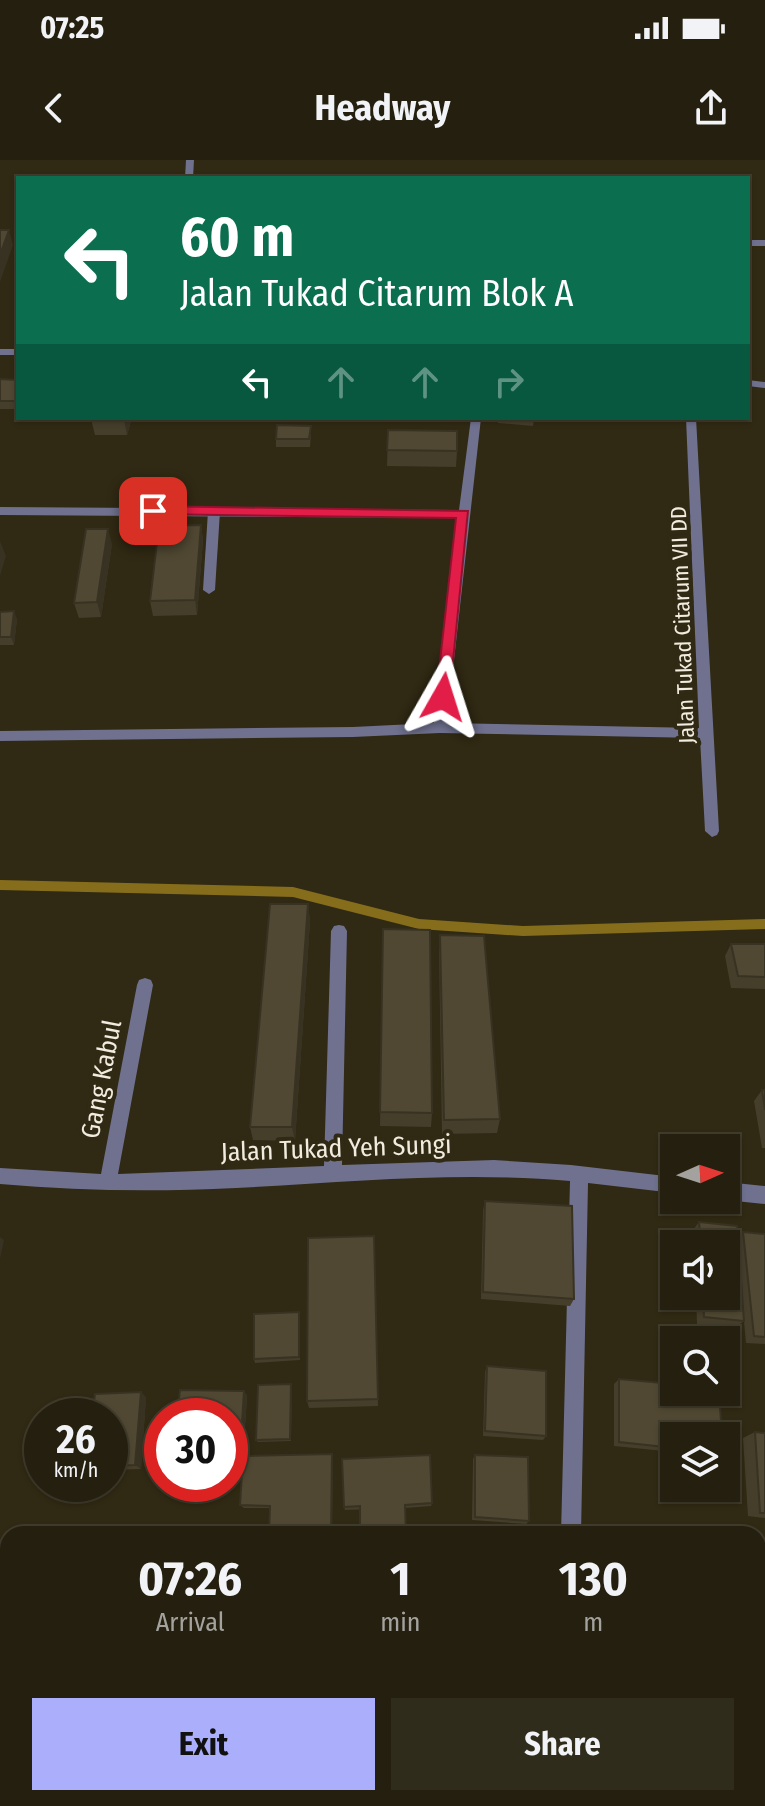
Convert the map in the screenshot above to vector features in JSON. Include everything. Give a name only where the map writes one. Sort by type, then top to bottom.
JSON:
[{"type":"street","points":[[440,728],[476,420]]},
{"type":"street","name":"Jalan Tukad Citarum VII DD","points":[[691,420],[698,493],[705,733],[712,831]]},
{"type":"street","points":[[0,511],[463,514]]},
{"type":"street","points":[[209,590],[214,511]]},
{"type":"street","points":[[0,736],[307,733],[440,728],[705,733]]},
{"type":"street","points":[[333,1174],[339,931]]},
{"type":"street","name":"Gang Kabul","points":[[108,1183],[145,985]]},
{"type":"street","name":"Jalan Tukad Yeh Sungi","points":[[0,1176],[108,1183],[471,1168],[579,1174],[660,1183]]},
{"type":"street","points":[[571,1526],[579,1174]]},
{"type":"street","points":[[740,1192],[765,1195]]},
{"type":"building","points":[[0,230],[9,230],[0,255]]},
{"type":"building","points":[[0,379],[16,380],[16,401],[0,401]]},
{"type":"building","points":[[277,425],[311,426],[309,439],[276,439]]},
{"type":"building","points":[[388,430],[457,431],[457,451],[387,450]]},
{"type":"building","points":[[201,525],[195,600],[150,601],[159,526]]},
{"type":"building","points":[[86,529],[108,529],[97,602],[74,603]]},
{"type":"building","points":[[14,611],[11,637],[0,637],[0,612]]},
{"type":"building","points":[[270,904],[308,904],[292,1127],[250,1127]]},
{"type":"building","points":[[383,929],[430,930],[432,1113],[380,1112]]},
{"type":"building","points":[[440,935],[484,936],[500,1119],[444,1120]]},
{"type":"building","points":[[731,944],[765,944],[765,977],[738,976]]},
{"type":"building","points":[[485,1201],[572,1206],[574,1299],[483,1292]]},
{"type":"building","points":[[699,1222],[737,1226],[737,1230],[700,1230]]},
{"type":"building","points":[[743,1232],[765,1234],[765,1337],[754,1336]]},
{"type":"building","points":[[374,1236],[378,1399],[307,1401],[308,1238]]},
{"type":"building","points":[[740,1267],[744,1321],[704,1317],[704,1310],[740,1310]]},
{"type":"building","points":[[299,1312],[299,1357],[254,1359],[254,1314]]},
{"type":"building","points":[[487,1366],[546,1371],[546,1436],[485,1431]]},
{"type":"building","points":[[619,1379],[660,1383],[660,1406],[720,1406],[721,1422],[660,1422],[660,1446],[619,1442]]},
{"type":"building","points":[[291,1384],[290,1439],[256,1440],[258,1385]]},
{"type":"building","points":[[180,1390],[244,1391],[244,1398],[179,1398]]},
{"type":"building","points":[[141,1392],[135,1465],[128,1465],[128,1398],[94,1398],[95,1394]]},
{"type":"building","points":[[755,1432],[765,1433],[765,1513],[760,1513]]},
{"type":"building","points":[[332,1454],[331,1526],[269,1526],[270,1506],[240,1505],[240,1502],[248,1502],[248,1456]]},
{"type":"building","points":[[430,1455],[432,1503],[405,1505],[406,1526],[360,1526],[360,1506],[344,1507],[342,1459]]},
{"type":"building","points":[[475,1455],[528,1457],[529,1521],[475,1517]]},
{"type":"waterway","points":[[0,885],[293,892],[419,924],[523,931],[765,924]]},
{"type":"route","points":[[153,511],[463,514],[443,697]]}]
